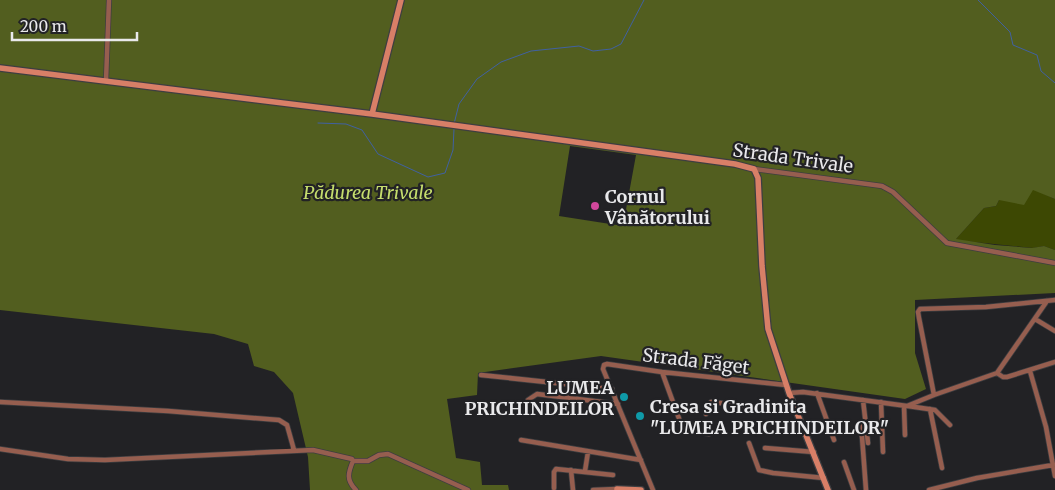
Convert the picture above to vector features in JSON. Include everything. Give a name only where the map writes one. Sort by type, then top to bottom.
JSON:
[{"type":"main road","points":[[372,114],[401,0]]},
{"type":"main road","name":"Strada Trivale","points":[[0,68],[372,114],[742,165],[754,169]]},
{"type":"main road","points":[[754,169],[758,178],[762,266],[768,329],[789,394],[828,490]]},
{"type":"main road","points":[[617,488],[641,490]]},
{"type":"street","points":[[106,81],[109,0]]},
{"type":"street","name":"Strada Trivale","points":[[754,169],[882,186],[893,192],[947,243],[1055,263]]},
{"type":"street","points":[[934,395],[918,312],[920,309],[956,309],[1055,300]]},
{"type":"street","points":[[905,406],[997,374],[1047,301]]},
{"type":"street","points":[[1034,319],[1055,331]]},
{"type":"street","points":[[997,374],[1008,377],[1055,362]]},
{"type":"street","name":"Strada Făget","points":[[612,390],[603,369],[604,365],[608,364],[662,372],[786,385]]},
{"type":"street","points":[[1030,371],[1046,427],[1055,476]]},
{"type":"street","points":[[662,372],[684,429],[709,434]]},
{"type":"street","points":[[481,375],[612,390],[653,490]]},
{"type":"street","points":[[789,394],[803,392],[930,409],[938,412],[950,425]]},
{"type":"street","points":[[528,400],[537,394],[618,404]]},
{"type":"street","points":[[817,394],[834,440]]},
{"type":"street","points":[[864,400],[868,443]]},
{"type":"street","points":[[0,402],[168,411],[279,420],[287,425],[294,450]]},
{"type":"street","points":[[706,414],[708,405],[711,402],[797,411]]},
{"type":"street","points":[[881,402],[883,452]]},
{"type":"street","points":[[905,406],[905,435]]},
{"type":"street","points":[[930,409],[942,468]]},
{"type":"street","points":[[861,424],[866,490]]},
{"type":"street","points":[[521,440],[641,460]]},
{"type":"street","points":[[748,444],[759,470],[770,473],[824,478]]},
{"type":"street","points":[[765,448],[814,452]]},
{"type":"street","points":[[0,449],[68,459],[105,460],[320,450],[352,459],[353,461],[368,461],[379,455],[388,454],[468,490]]},
{"type":"street","points":[[585,471],[588,452]]},
{"type":"street","points":[[353,461],[348,480],[356,490]]},
{"type":"street","points":[[844,462],[854,490]]},
{"type":"street","points":[[929,490],[977,478],[1053,465]]},
{"type":"street","points":[[554,488],[555,470],[559,468],[613,475]]},
{"type":"street","points":[[571,470],[573,490]]},
{"type":"street","points":[[593,490],[617,488]]},
{"type":"green space","name":"Pădurea Trivale","points":[[0,0],[1055,0],[1055,199],[1033,190],[1024,205],[999,200],[996,206],[984,208],[956,239],[1032,248],[1044,246],[1055,250],[1055,293],[915,300],[915,353],[926,389],[905,399],[601,356],[478,373],[477,395],[447,399],[456,458],[480,462],[482,485],[508,485],[509,490],[310,490],[308,457],[293,393],[274,372],[254,366],[248,344],[214,334],[0,310]],"holes":[[[570,146],[636,155],[623,226],[559,216]]]},
{"type":"green space","points":[[1033,189],[1055,199],[1055,250],[1044,246],[1033,248],[955,240],[984,208],[996,206],[999,200]]},
{"type":"waterway","points":[[454,124],[459,104],[477,79],[501,62],[531,51],[579,46],[593,51],[611,49],[621,44],[644,0]]},
{"type":"waterway","points":[[978,0],[1010,32],[1013,45],[1037,55],[1041,71],[1055,83]]},
{"type":"waterway","points":[[318,123],[346,124],[362,130],[378,154],[428,177],[445,173],[453,150],[454,129]]},
{"type":"place","name":"Cornul Vânătorului","points":[[595,206]]},
{"type":"place","name":"LUMEA PRICHINDEILOR","points":[[624,397]]},
{"type":"place","name":"Cresa si Gradinita \"LUMEA PRICHINDEILOR\"","points":[[640,416]]}]
